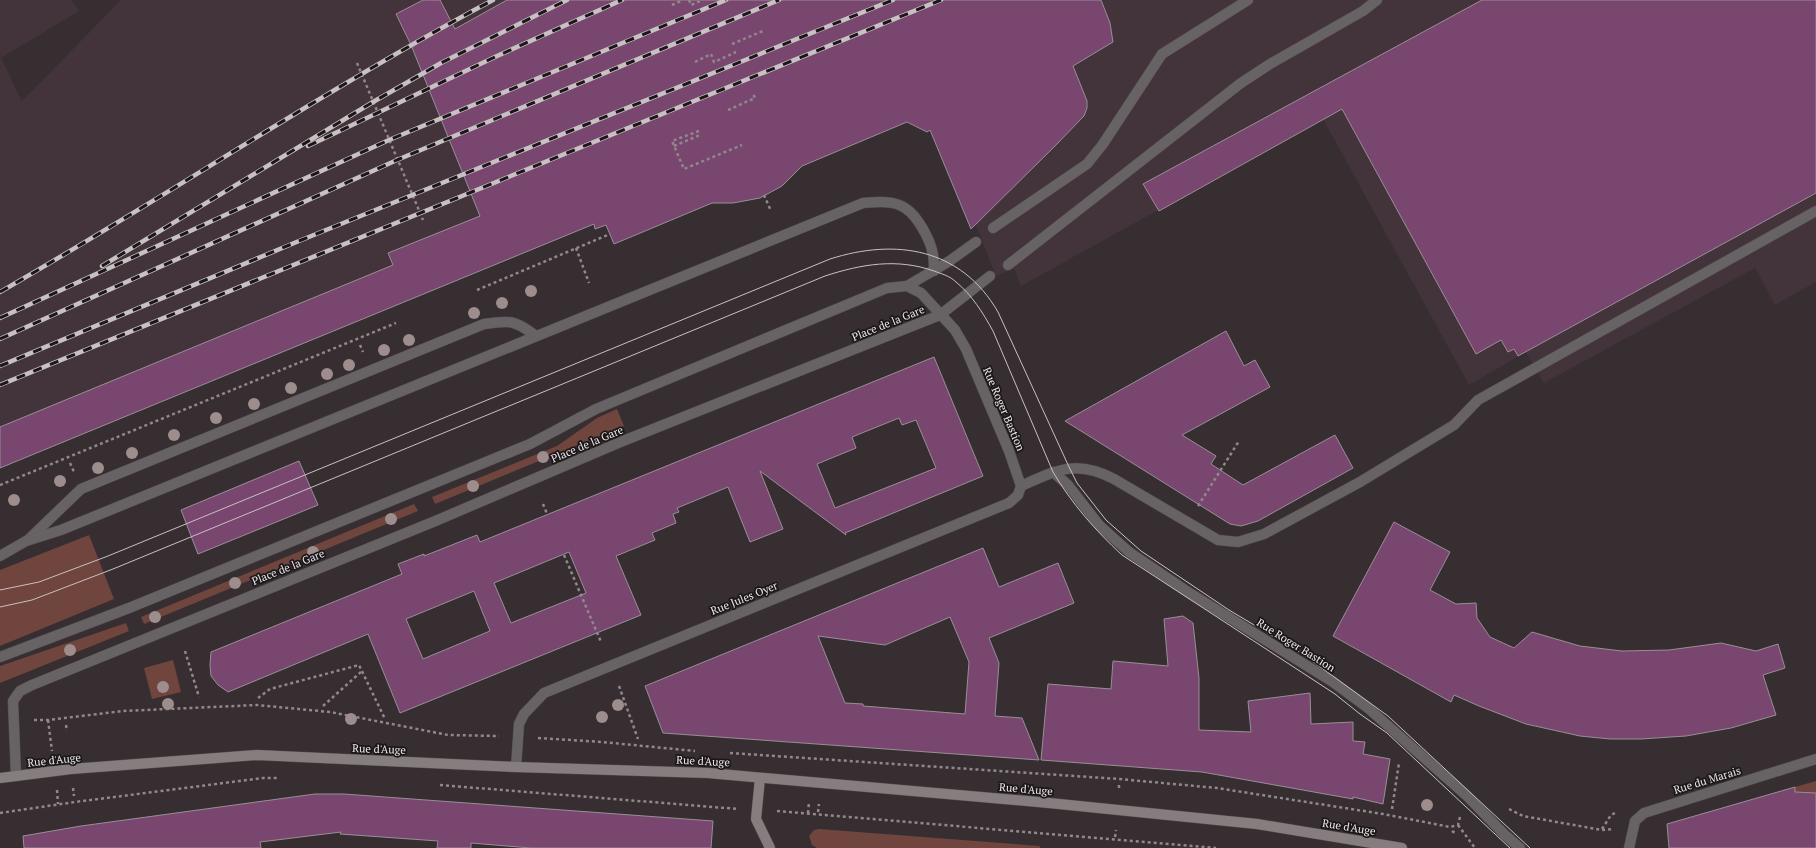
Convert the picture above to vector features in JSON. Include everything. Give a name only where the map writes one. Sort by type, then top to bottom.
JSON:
[{"type":"main road","name":"Rue d'Auge","points":[[0,778],[71,769],[257,755],[516,767],[708,773],[1258,824],[1402,848]]},
{"type":"main road","points":[[760,778],[756,819],[758,826],[770,848]]},
{"type":"street","points":[[993,228],[1087,164],[1103,144],[1162,54],[1248,0]]},
{"type":"street","points":[[1008,265],[1241,82],[1362,11],[1377,0]]},
{"type":"street","points":[[0,556],[26,542],[61,530],[863,203],[892,203],[905,208],[920,223],[926,236],[934,256],[934,271]]},
{"type":"street","points":[[1021,486],[1053,472],[1069,468],[1088,469],[1100,472],[1218,540],[1238,542],[1264,534],[1360,482],[1454,425],[1478,400],[1816,211]]},
{"type":"street","points":[[907,286],[934,271],[976,242]]},
{"type":"street","points":[[940,315],[990,276]]},
{"type":"street","name":"Place de la Gare","points":[[0,657],[129,608],[530,444],[596,409],[887,288],[907,286],[921,293],[940,315],[623,441],[440,518],[32,685],[20,691],[13,701],[16,776]]},
{"type":"street","name":"Rue Roger Bastion","points":[[940,315],[955,330],[966,350],[1009,451],[1021,486]]},
{"type":"street","points":[[26,542],[81,489],[484,324],[514,322],[521,325],[536,336]]},
{"type":"street","name":"Rue Roger Bastion","points":[[1053,472],[1068,485],[1099,525],[1129,552],[1175,584],[1339,687],[1368,708],[1472,802],[1520,848]]},
{"type":"street","name":"Rue Jules Oyer","points":[[516,767],[519,724],[524,714],[544,693],[1009,503],[1018,496],[1021,486]]},
{"type":"street","name":"Rue du Marais","points":[[1629,848],[1635,821],[1644,813],[1816,759]]},
{"type":"path","points":[[672,5],[683,0]]},
{"type":"path","points":[[689,0],[691,5],[703,0]]},
{"type":"path","points":[[732,44],[763,31]]},
{"type":"path","points":[[695,62],[711,54],[714,62],[736,52]]},
{"type":"path","points":[[357,63],[423,220]]},
{"type":"path","points":[[728,110],[755,98],[753,94]]},
{"type":"path","points":[[699,131],[672,141],[684,169],[742,145]]},
{"type":"path","points":[[674,146],[700,135]]},
{"type":"path","points":[[764,195],[771,211]]},
{"type":"path","points":[[477,290],[610,234]]},
{"type":"path","points":[[576,248],[590,283]]},
{"type":"path","points":[[0,485],[396,323]]},
{"type":"path","points":[[1197,508],[1239,441]]},
{"type":"path","points":[[543,504],[547,514]]},
{"type":"path","points":[[564,555],[601,642]]},
{"type":"path","points":[[185,651],[199,697]]},
{"type":"path","points":[[258,698],[270,689],[360,665],[385,719]]},
{"type":"path","points":[[323,706],[362,671]]},
{"type":"path","points":[[619,686],[638,739]]},
{"type":"path","points":[[36,720],[123,711],[257,705],[330,712],[448,735],[517,736],[701,751]]},
{"type":"path","points":[[66,725],[67,731]]},
{"type":"path","points":[[725,753],[1119,779],[1217,788],[1383,814],[1450,827],[1458,825]]},
{"type":"path","points":[[1392,809],[1399,760]]},
{"type":"path","points":[[0,813],[262,778],[286,778]]},
{"type":"path","points":[[1119,782],[1119,788]]},
{"type":"path","points":[[434,785],[808,813],[902,823],[1216,848]]},
{"type":"path","points":[[1458,825],[1460,816],[1472,802]]},
{"type":"path","points":[[818,812],[819,804]]},
{"type":"path","points":[[1505,807],[1523,816],[1602,830]]},
{"type":"path","points":[[1458,825],[1474,848]]},
{"type":"path","points":[[1115,837],[1116,830]]},
{"type":"shaded area","points":[[0,0],[71,0],[79,11],[1,58],[22,101],[121,0],[1816,0],[1816,282],[1775,305],[1755,268],[1544,383],[1526,352],[1469,385],[1323,119],[1021,286],[1014,269],[996,276],[921,88],[0,467]]},
{"type":"shaded area","points":[[617,409],[624,426],[435,504],[432,497],[557,446],[597,418]]},
{"type":"shaded area","points":[[414,504],[418,511],[144,624],[141,617]]},
{"type":"shaded area","points":[[89,535],[114,599],[0,646],[0,570]]},
{"type":"shaded area","points":[[126,623],[129,631],[0,683],[0,666]]},
{"type":"shaded area","points":[[173,660],[181,692],[152,699],[144,668]]},
{"type":"shaded area","points":[[1816,781],[1816,793],[1795,792],[1795,787]]},
{"type":"shaded area","points":[[819,829],[1040,846],[1040,848],[817,848],[812,845],[809,836],[814,830]]},
{"type":"building","points":[[423,0],[440,0],[455,29],[507,0],[1101,0],[1110,23],[1113,42],[1073,66],[1087,101],[1087,108],[1084,116],[971,229],[930,130],[927,132],[907,122],[802,166],[782,186],[760,198],[733,203],[712,203],[614,244],[606,225],[595,229],[594,224],[0,468],[0,427],[393,265],[388,253],[480,216],[411,45],[396,14]]},
{"type":"building","points":[[1482,0],[1816,0],[1816,193],[1518,356],[1514,349],[1508,352],[1501,340],[1476,354],[1342,109],[1159,211],[1143,184]]},
{"type":"building","points":[[1226,331],[1244,366],[1255,360],[1270,387],[1182,435],[1216,456],[1211,464],[1243,485],[1335,435],[1353,468],[1258,521],[1241,526],[1230,524],[1065,421]]},
{"type":"building","points":[[934,357],[983,476],[845,533],[846,535],[760,471],[783,529],[750,542],[728,487],[677,508],[679,512],[673,514],[676,523],[652,533],[655,540],[616,556],[641,615],[400,713],[368,634],[228,692],[218,685],[211,676],[211,652],[402,574],[398,564],[424,554],[424,556],[477,535],[480,542]],"holes":[[[899,418],[902,425],[916,420],[936,468],[835,508],[817,464],[856,448],[852,437]],[[569,552],[586,593],[511,623],[494,583]],[[474,591],[490,631],[423,659],[406,619]]]},
{"type":"building","points":[[299,461],[318,505],[198,554],[181,510]]},
{"type":"building","points":[[1394,522],[1450,552],[1430,590],[1456,604],[1476,603],[1477,618],[1490,637],[1514,648],[1532,632],[1580,646],[1622,651],[1669,650],[1721,643],[1756,651],[1778,644],[1785,668],[1763,675],[1776,715],[1731,728],[1686,736],[1641,739],[1610,739],[1580,736],[1526,724],[1454,695],[1451,702],[1333,636]]},
{"type":"building","points":[[983,548],[999,587],[1058,563],[1074,603],[989,638],[999,663],[995,716],[1022,718],[1039,760],[663,733],[645,686]],"holes":[[[950,617],[969,662],[965,714],[863,706],[863,704],[845,703],[818,636],[885,645]]]},
{"type":"building","points":[[1183,616],[1193,623],[1199,678],[1199,730],[1251,732],[1248,701],[1310,693],[1311,724],[1353,722],[1353,741],[1365,742],[1363,754],[1390,759],[1383,804],[1353,797],[1353,799],[1202,772],[1041,760],[1048,684],[1111,689],[1113,661],[1168,666],[1164,619]]},
{"type":"building","points":[[1795,787],[1795,792],[1816,793],[1816,848],[1669,848],[1667,824]]},
{"type":"building","points":[[315,794],[344,794],[713,821],[711,848],[531,848],[471,843],[471,848],[437,848],[438,841],[340,834],[341,832],[260,842],[261,848],[24,848],[23,836],[81,826]]},
{"type":"tram line","points":[[0,590],[39,582],[108,556],[830,259],[879,249],[902,250],[925,254],[946,262],[965,274],[983,290],[998,312],[1077,483],[1106,520],[1141,551],[1229,610],[1301,653],[1388,716],[1530,848]]},
{"type":"tram line","points":[[0,607],[32,600],[113,569],[825,276],[852,268],[880,264],[920,267],[951,278],[962,287],[977,305],[993,331],[1053,472],[1076,506],[1112,546],[1122,555],[1335,694],[1387,733],[1510,848]]},
{"type":"railway","points":[[0,292],[62,256],[368,70],[493,0]]},
{"type":"railway","points":[[102,266],[373,102],[441,63],[567,0]]},
{"type":"railway","points":[[308,146],[497,56],[622,0]]},
{"type":"railway","points":[[0,318],[389,140],[726,0]]},
{"type":"railway","points":[[0,339],[397,160],[779,0]]},
{"type":"railway","points":[[0,366],[299,241],[893,0]]},
{"type":"railway","points":[[0,385],[941,0]]}]
